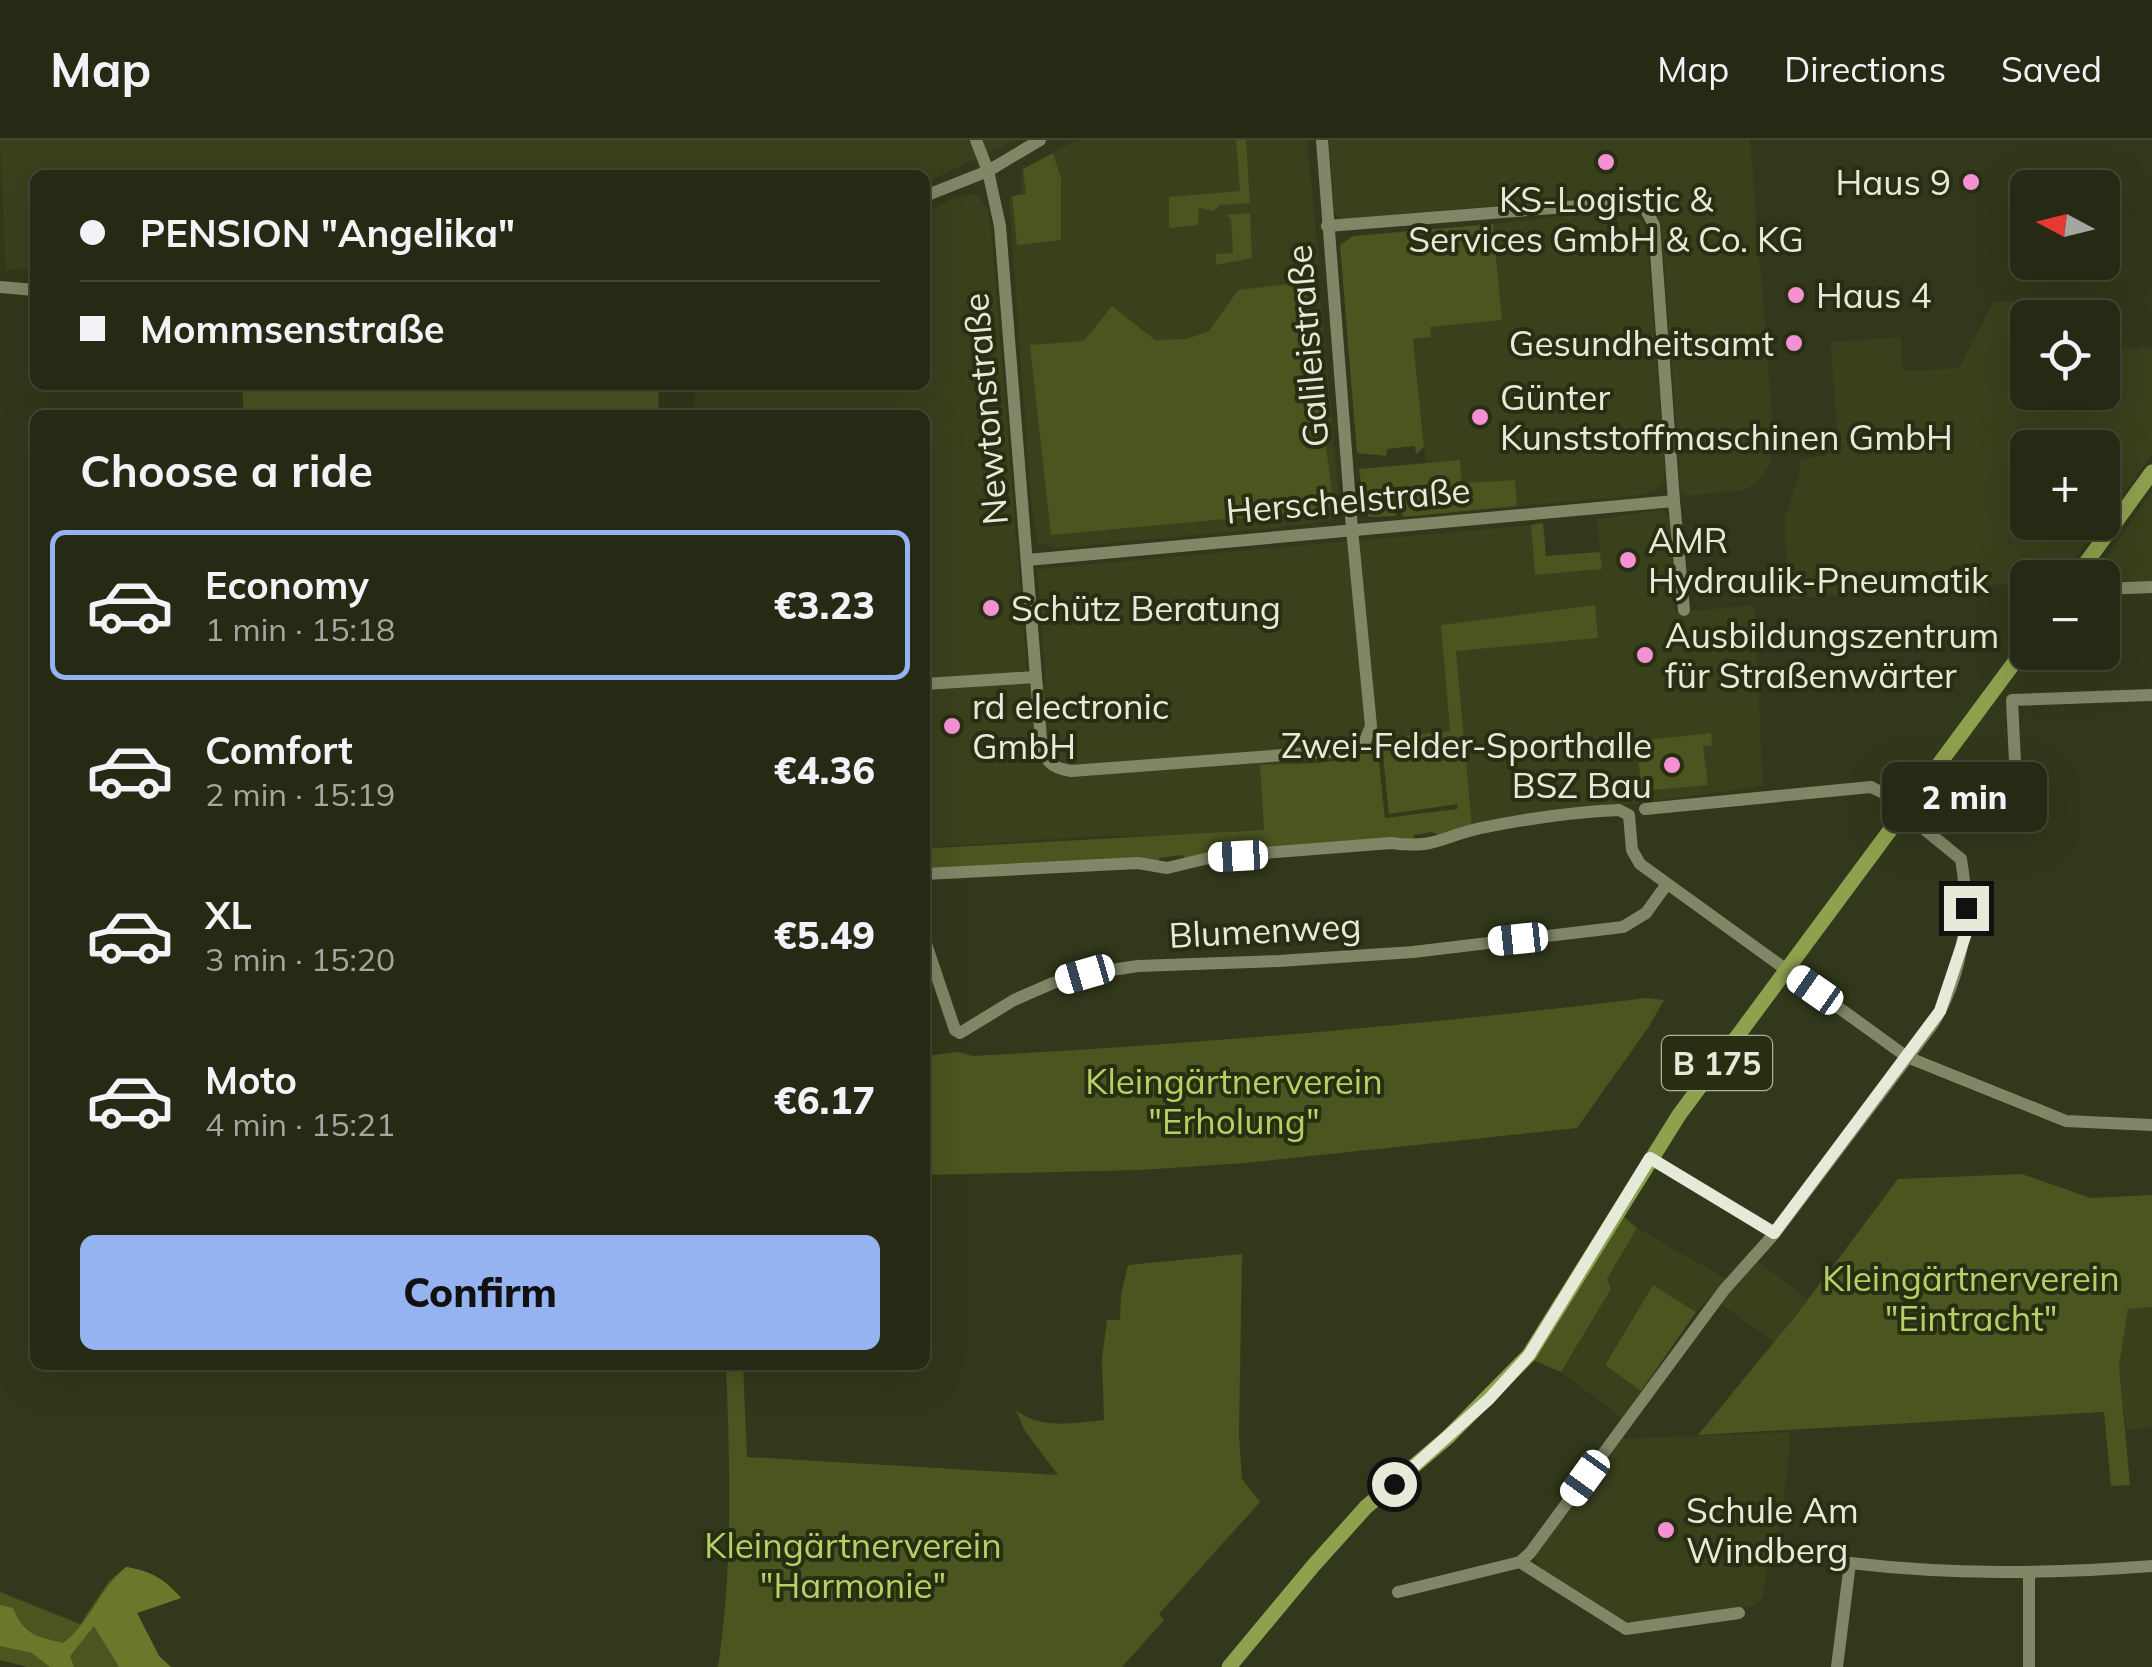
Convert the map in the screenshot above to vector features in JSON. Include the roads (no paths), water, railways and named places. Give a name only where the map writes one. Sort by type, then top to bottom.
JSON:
[{"type":"main road","points":[[2088,560],[2152,472]]},
{"type":"main road","name":"B 175","points":[[1230,1667],[1366,1507],[1448,1437],[1529,1355],[1650,1158],[1785,969],[2010,668]]},
{"type":"street","name":"Newtonstraße","points":[[976,140],[988,170],[1000,226],[1045,760],[1055,768],[1071,772],[1351,750],[1364,741],[1372,726]]},
{"type":"street","points":[[930,194],[988,170],[1040,140]]},
{"type":"street","name":"Galileistraße","points":[[1322,140],[1352,530],[1372,726]]},
{"type":"street","points":[[1328,226],[1604,204],[1637,204],[1646,208],[1654,225],[1684,610]]},
{"type":"street","points":[[0,287],[30,290]]},
{"type":"street","name":"Herschelstraße","points":[[1027,560],[1674,501]]},
{"type":"street","points":[[2120,588],[2152,587]]},
{"type":"street","points":[[930,684],[1036,677]]},
{"type":"street","points":[[2015,762],[2012,700],[2152,695]]},
{"type":"street","points":[[1398,1592],[1520,1562],[1724,1290],[1774,1233],[1907,1057],[1940,1011],[1959,959],[1966,933],[1961,858],[1904,808],[1871,787],[1644,809]]},
{"type":"street","points":[[930,874],[1124,864],[1167,868],[1213,857],[1391,843],[1418,847],[1504,824],[1619,810],[1626,812],[1630,820],[1633,856],[1907,1057],[2066,1121],[2152,1124]]},
{"type":"street","name":"Blumenweg","points":[[930,958],[955,1030],[960,1033],[1014,1000],[1053,982],[1085,974],[1138,966],[1413,952],[1623,926],[1646,913],[1667,884]]},
{"type":"street","points":[[1650,1158],[1774,1233]]},
{"type":"street","points":[[1520,1562],[1626,1628],[1739,1613]]},
{"type":"street","points":[[1837,1667],[1850,1562],[1927,1572],[2029,1573],[2152,1566]]},
{"type":"street","points":[[2029,1573],[2029,1667]]},
{"type":"place","name":"KS-Logistic & Services GmbH & Co. KG","points":[[1606,162]]},
{"type":"place","name":"Haus 9","points":[[1971,182]]},
{"type":"place","name":"Haus 4","points":[[1796,295]]},
{"type":"place","name":"Gesundheitsamt","points":[[1794,343]]},
{"type":"place","name":"Günter Kunststoffmaschinen GmbH","points":[[1480,417]]},
{"type":"place","name":"AMR Hydraulik-Pneumatik","points":[[1628,560]]},
{"type":"place","name":"Schütz Beratung","points":[[991,608]]},
{"type":"place","name":"Ausbildungszentrum für Straßenwärter","points":[[1645,655]]},
{"type":"place","name":"rd electronic GmbH","points":[[952,726]]},
{"type":"place","name":"Zwei-Felder-Sporthalle BSZ Bau","points":[[1672,765]]},
{"type":"place","name":"Schule Am Windberg","points":[[1666,1530]]},
{"type":"park label","name":"Kleingärtnerverein \"Erholung\"","points":[[1234,1101]]},
{"type":"park label","name":"Kleingärtnerverein \"Eintracht\"","points":[[1971,1298]]},
{"type":"park label","name":"Kleingärtnerverein \"Harmonie\"","points":[[853,1565]]}]
